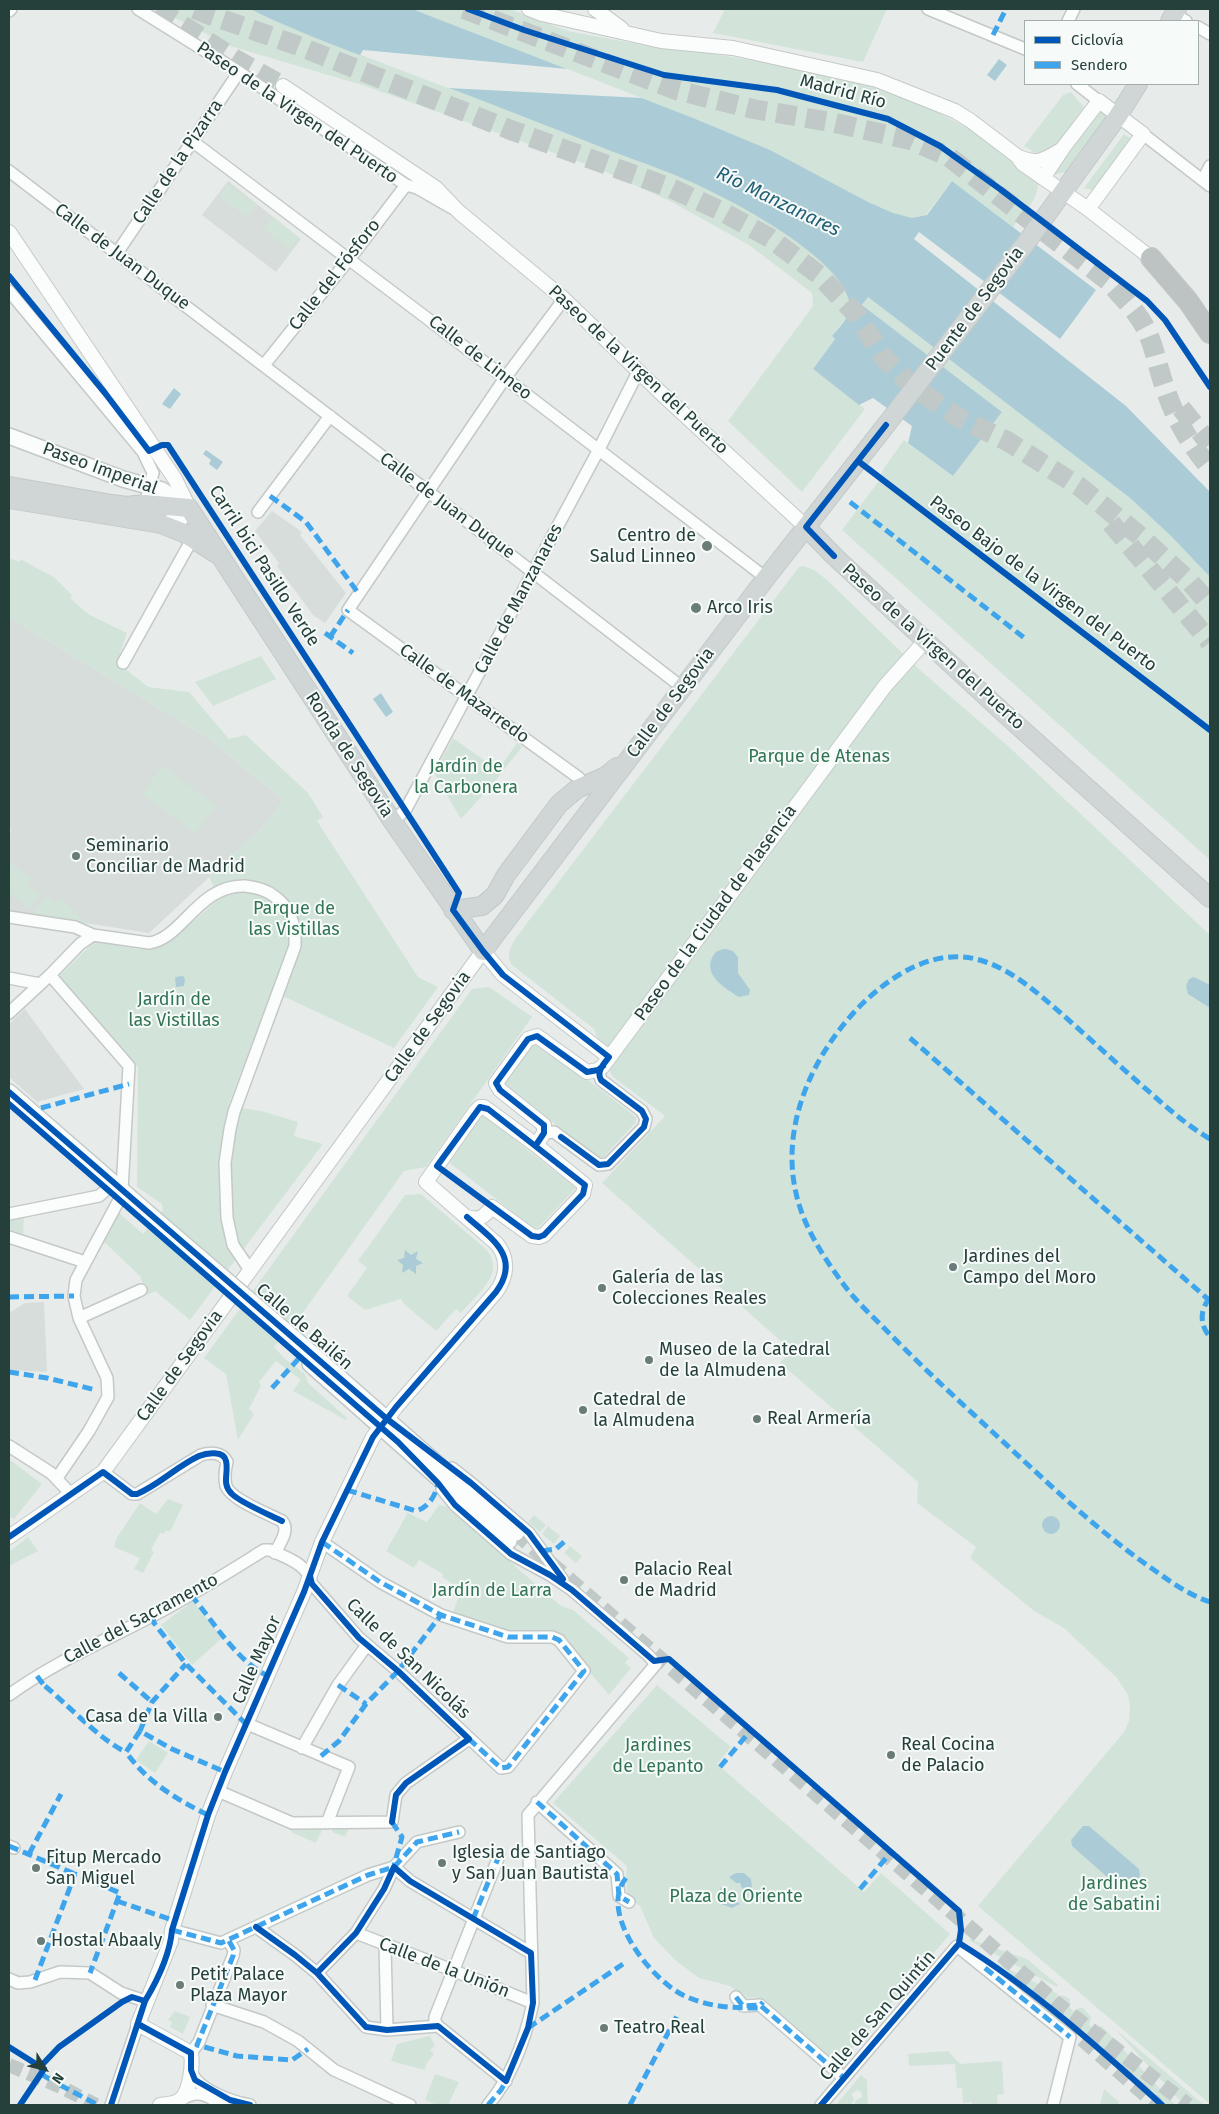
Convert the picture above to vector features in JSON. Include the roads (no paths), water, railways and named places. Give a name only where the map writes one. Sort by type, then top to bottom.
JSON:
[{"type":"highway","points":[[1151,258],[1188,301],[1210,332]]},
{"type":"main road","name":"Puente de Segovia","points":[[886,425],[1064,192],[1118,116],[1137,85]]},
{"type":"main road","name":"Calle de Segovia","points":[[483,951],[766,578],[886,425]]},
{"type":"main road","name":"Paseo Imperial","points":[[9,436],[128,481],[151,483],[173,497],[193,514]]},
{"type":"main road","points":[[9,486],[126,506],[145,504],[193,514]]},
{"type":"main road","name":"Ronda de Segovia","points":[[9,499],[161,524],[193,538],[220,556]]},
{"type":"main road","name":"Ronda de Segovia","points":[[193,514],[393,822],[483,951]]},
{"type":"main road","name":"Paseo de la Virgen del Puerto","points":[[806,527],[834,556],[1210,898]]},
{"type":"main road","points":[[453,910],[482,906],[495,895],[506,875],[559,804],[577,789],[606,776],[632,755]]},
{"type":"main road","name":"Calle de Bailén","points":[[9,1092],[152,1223],[313,1360],[512,1537]]},
{"type":"main road","name":"Calle de Bailén","points":[[9,1104],[107,1189],[121,1195]]},
{"type":"street","name":"Paseo de la Virgen del Puerto","points":[[138,9],[239,72],[406,185],[417,188],[459,212]]},
{"type":"street","points":[[529,9],[542,14],[661,41],[733,48],[877,80],[955,112],[971,121],[1017,156],[1031,162],[1038,162],[1064,148]]},
{"type":"street","points":[[595,9],[627,32]]},
{"type":"street","points":[[931,9],[1024,49]]},
{"type":"street","points":[[1199,28],[1210,34]]},
{"type":"street","name":"Calle de la Pizarra","points":[[117,253],[239,72]]},
{"type":"street","points":[[1078,85],[1207,183],[1210,166]]},
{"type":"street","name":"Paseo de la Virgen del Puerto","points":[[283,86],[436,188],[459,212],[564,298],[638,372],[806,527]]},
{"type":"street","points":[[1043,178],[1099,101]]},
{"type":"street","points":[[1088,209],[1143,134]]},
{"type":"street","name":"Calle de Linneo","points":[[192,141],[766,578]]},
{"type":"street","points":[[1017,156],[1023,164],[1088,209],[1151,258],[1210,321]]},
{"type":"street","name":"Calle de Juan Duque","points":[[9,171],[264,365],[682,688]]},
{"type":"street","name":"Calle del Fósforo","points":[[264,365],[406,185]]},
{"type":"street","points":[[9,232],[175,479],[193,514],[193,538],[123,663]]},
{"type":"street","points":[[9,291],[143,452],[153,474],[145,504]]},
{"type":"street","points":[[428,491],[505,378],[564,298]]},
{"type":"street","name":"Calle de Manzanares","points":[[393,822],[406,809],[598,451],[638,372]]},
{"type":"street","points":[[258,512],[330,416]]},
{"type":"street","points":[[151,483],[163,477],[175,479]]},
{"type":"street","name":"Calle de Mazarredo","points":[[428,491],[348,610],[579,778]]},
{"type":"street","points":[[161,524],[181,520],[193,514]]},
{"type":"street","name":"Paseo de la Ciudad de Plasencia","points":[[606,1061],[885,686],[926,640]]},
{"type":"street","points":[[9,917],[75,927],[93,935],[145,943],[158,941],[198,905],[225,890],[239,886],[254,887],[269,892],[281,901],[289,913],[296,935],[295,946],[234,1112],[225,1163],[227,1218],[233,1245],[250,1270]]},
{"type":"street","points":[[9,1013],[80,944],[93,935]]},
{"type":"street","points":[[483,951],[503,975],[606,1061]]},
{"type":"street","name":"Calle de Segovia","points":[[9,1537],[103,1472],[483,951]]},
{"type":"street","points":[[50,975],[129,1066],[121,1195],[76,1280],[74,1296],[79,1318],[107,1378],[108,1397],[89,1431],[57,1478]]},
{"type":"street","points":[[9,978],[40,984]]},
{"type":"street","points":[[540,1139],[545,1129],[541,1121],[500,1090],[496,1083],[528,1039],[534,1035],[540,1037],[587,1072],[593,1072],[606,1061]]},
{"type":"street","points":[[540,1139],[554,1132],[603,1166],[608,1164],[644,1127],[646,1119],[642,1112],[601,1080],[599,1072],[606,1061]]},
{"type":"street","points":[[467,1217],[480,1219],[492,1207],[532,1236],[544,1236],[583,1194],[585,1184],[540,1139],[484,1107],[478,1108],[426,1182],[490,1238]]},
{"type":"street","points":[[9,1214],[99,1196],[107,1189]]},
{"type":"street","points":[[485,1216],[483,1225],[490,1238]]},
{"type":"street","points":[[9,1238],[85,1262]]},
{"type":"street","name":"Calle Mayor","points":[[111,2105],[145,2001],[154,1986],[171,1941],[172,1930],[205,1823],[310,1576],[322,1542],[373,1437],[496,1292],[504,1279],[506,1268],[503,1252],[490,1238]]},
{"type":"street","points":[[79,1318],[140,1290]]},
{"type":"street","name":"Calle de Bailén","points":[[402,1439],[455,1505],[510,1554],[550,1575],[572,1590],[654,1661],[655,1666],[537,1802]]},
{"type":"street","name":"Calle de Bailén","points":[[402,1439],[471,1483],[529,1532],[554,1569],[572,1590]]},
{"type":"street","points":[[9,1446],[57,1478],[71,1494]]},
{"type":"street","points":[[103,1472],[135,1495],[201,1455],[214,1453],[225,1458],[227,1462],[226,1485],[232,1495],[282,1521],[286,1525],[286,1530],[275,1553],[304,1567],[310,1576]]},
{"type":"street","name":"Calle de San Nicolás","points":[[310,1576],[312,1584],[367,1645],[398,1671],[468,1739],[501,1768],[508,1767],[584,1671],[559,1640],[552,1637],[508,1637],[441,1615],[380,1582],[322,1542]]},
{"type":"street","name":"Calle del Sacramento","points":[[9,1695],[62,1662],[191,1595],[264,1550],[275,1553]]},
{"type":"street","points":[[302,1748],[338,1685],[367,1645]]},
{"type":"street","points":[[246,1723],[349,1767],[327,1822]]},
{"type":"street","points":[[218,1790],[292,1823],[392,1822],[396,1795],[406,1783],[468,1739]]},
{"type":"street","points":[[488,2105],[506,2082],[528,2028],[532,2003],[528,1814],[537,1802],[617,1874],[619,1896],[629,1902]]},
{"type":"street","points":[[316,1973],[356,1933],[384,1889],[394,1867],[417,1842],[459,1832]]},
{"type":"street","points":[[498,1856],[452,1970],[435,2017],[435,2022],[506,2082]]},
{"type":"street","points":[[394,1867],[410,1881],[531,1953]]},
{"type":"street","points":[[172,1930],[221,1943],[229,1941],[368,1875],[394,1867]]},
{"type":"street","points":[[256,1927],[296,1955],[316,1973],[366,2027],[387,2030],[438,2026]]},
{"type":"street","name":"Calle de la Unión","points":[[356,1933],[532,2003]]},
{"type":"street","points":[[180,2100],[188,2084],[194,2049],[233,1956],[234,1950],[229,1941]]},
{"type":"street","points":[[385,1945],[387,2030]]},
{"type":"street","name":"Calle de San Quintín","points":[[821,2105],[957,1946],[1070,2038],[1053,2105]]},
{"type":"street","points":[[9,1980],[18,1983],[30,1982],[60,1972],[90,1973],[121,1993],[145,2001]]},
{"type":"street","points":[[736,1997],[744,2006],[760,2006],[844,2078]]},
{"type":"street","points":[[212,2005],[260,2020],[298,2041],[334,2070],[410,2105]]},
{"type":"street","points":[[138,2024],[194,2049]]},
{"type":"street","points":[[191,2070],[195,2080],[204,2086],[230,2100],[247,2105]]},
{"type":"street","points":[[160,2105],[180,2100],[192,2093],[200,2094],[220,2105]]},
{"type":"water","name":"Río Manzanares","points":[[250,9],[412,9],[693,118],[770,150],[868,202],[893,213],[912,218],[927,215],[952,181],[1096,290],[1060,339],[919,232],[914,239],[1126,406],[1210,492],[1210,577],[1171,536],[1130,498],[868,297],[862,305],[1002,412],[953,476],[908,443],[912,426],[873,398],[859,405],[813,369],[835,339],[832,336],[847,316],[850,306],[849,300],[841,284],[827,267],[809,251],[765,221],[723,197],[671,174],[474,97],[338,47]]},
{"type":"water","points":[[999,59],[1007,65],[995,81],[987,75]]},
{"type":"water","points":[[174,388],[181,394],[170,409],[162,404]]},
{"type":"water","points":[[206,450],[223,462],[217,470],[209,464],[211,460],[203,454]]},
{"type":"water","points":[[381,693],[393,712],[386,717],[373,699]]},
{"type":"water","points":[[726,949],[733,951],[738,957],[738,973],[750,990],[749,995],[739,997],[722,986],[713,975],[710,963],[713,956],[718,951]]},
{"type":"water","points":[[183,976],[185,979],[184,986],[176,987],[175,977]]},
{"type":"water","points":[[1194,977],[1210,985],[1210,1008],[1188,994],[1186,986],[1189,979]]},
{"type":"water","points":[[405,1250],[411,1255],[418,1251],[416,1259],[423,1263],[416,1266],[416,1274],[409,1269],[402,1273],[403,1265],[397,1260],[404,1258]]},
{"type":"water","points":[[1051,1516],[1059,1521],[1060,1525],[1055,1533],[1051,1534],[1043,1529],[1042,1525],[1047,1517]]},
{"type":"water","points":[[1083,1826],[1089,1826],[1139,1869],[1140,1876],[1128,1890],[1122,1890],[1072,1846],[1071,1840]]},
{"type":"water","points":[[736,1873],[744,1873],[751,1879],[752,1888],[749,1894],[742,1888],[740,1883],[736,1883],[729,1877]]},
{"type":"water","points":[[721,1887],[728,1893],[729,1897],[740,1904],[732,1908],[721,1904],[718,1896]]},
{"type":"tunnel","points":[[157,9],[235,59],[283,86]]},
{"type":"tunnel","points":[[195,9],[296,45],[508,129],[671,188],[723,212],[770,238],[819,275],[857,315],[883,357],[912,386],[959,418],[1007,441],[1080,487],[1140,536],[1191,583],[1210,605]]},
{"type":"tunnel","points":[[464,9],[676,90],[753,109],[831,122],[910,140],[949,157],[1108,281],[1128,304],[1142,322],[1149,336],[1165,388],[1178,421],[1210,468]]},
{"type":"tunnel","points":[[1181,408],[1210,444]]},
{"type":"tunnel","points":[[1111,523],[1210,642]]},
{"type":"tunnel","points":[[516,1533],[1060,2006],[1188,2105]]},
{"type":"tunnel","points":[[1048,2009],[1157,2105]]},
{"type":"tunnel","points":[[9,2065],[61,2087],[96,2105]]},
{"type":"place","name":"Centro de Salud Linneo","points":[[707,546]]},
{"type":"place","name":"Arco Iris","points":[[696,608]]},
{"type":"place","name":"Seminario Conciliar de Madrid","points":[[76,856]]},
{"type":"place","name":"Jardines del Campo del Moro","points":[[953,1267]]},
{"type":"place","name":"Galería de las Colecciones Reales","points":[[602,1288]]},
{"type":"place","name":"Museo de la Catedral de la Almudena","points":[[649,1360]]},
{"type":"place","name":"Catedral de la Almudena","points":[[583,1410]]},
{"type":"place","name":"Real Armería","points":[[757,1419]]},
{"type":"place","name":"Palacio Real de Madrid","points":[[624,1580]]},
{"type":"place","name":"Casa de la Villa","points":[[218,1717]]},
{"type":"place","name":"Real Cocina de Palacio","points":[[891,1755]]},
{"type":"place","name":"Iglesia de Santiago y San Juan Bautista","points":[[442,1863]]},
{"type":"place","name":"Fitup Mercado San Miguel","points":[[36,1868]]},
{"type":"place","name":"Hostal Abaaly","points":[[41,1941]]},
{"type":"place","name":"Petit Palace Plaza Mayor","points":[[180,1985]]},
{"type":"place","name":"Teatro Real","points":[[604,2028]]},
{"type":"park label","name":"Parque de Atenas","points":[[819,757]]},
{"type":"park label","name":"Jardín de la Carbonera","points":[[466,778]]},
{"type":"park label","name":"Parque de las Vistillas","points":[[294,920]]},
{"type":"park label","name":"Jardín de las Vistillas","points":[[174,1010]]},
{"type":"park label","name":"Jardín de Larra","points":[[492,1591]]},
{"type":"park label","name":"Jardines de Lepanto","points":[[658,1756]]},
{"type":"park label","name":"Jardines de Sabatini","points":[[1114,1894]]},
{"type":"park label","name":"Plaza de Oriente","points":[[736,1897]]}]
